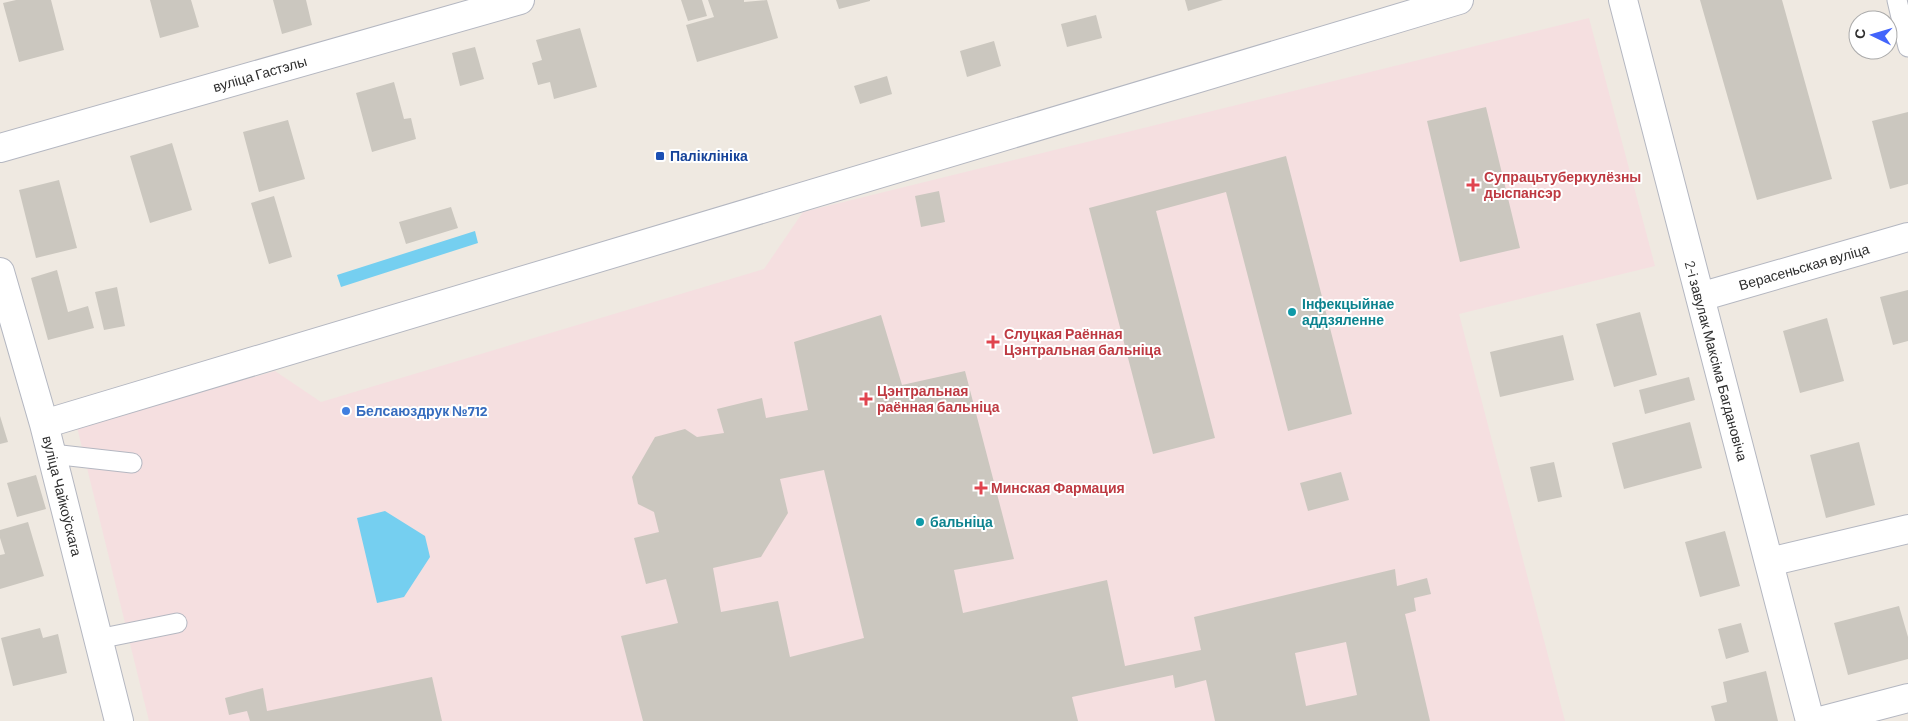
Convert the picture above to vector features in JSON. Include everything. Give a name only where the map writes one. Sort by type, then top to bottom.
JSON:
[{"type":"street","name":"вуліца Гастэлы","points":[[0,148],[520,0]]},
{"type":"street","points":[[44,424],[1459,0]]},
{"type":"street","name":"2-і завулак Максіма Багдановіча","points":[[1623,0],[1810,721]]},
{"type":"street","name":"Верасеньская вуліца","points":[[1700,297],[1908,237]]},
{"type":"street","name":"вуліца Чайкоўскага","points":[[0,272],[52,454],[119,721]]},
{"type":"street","points":[[1769,562],[1908,529]]},
{"type":"street","points":[[1820,721],[1908,698]]},
{"type":"lane","points":[[1897,0],[1908,46]]},
{"type":"lane","points":[[52,454],[132,463]]},
{"type":"lane","points":[[98,639],[177,623]]},
{"type":"shaded area","name":"Слуцкая Раённая Цэнтральная бальніца","points":[[1589,18],[1655,266],[1459,314],[1565,721],[149,721],[77,427],[275,371],[321,402],[764,269],[803,212]]},
{"type":"water","points":[[475,231],[478,243],[341,287],[337,275]]},
{"type":"water","points":[[385,511],[425,536],[430,557],[404,597],[377,603],[357,518]]},
{"type":"building","points":[[16,0],[51,0],[64,50],[19,62],[3,3]]},
{"type":"building","points":[[150,0],[191,0],[199,27],[160,38]]},
{"type":"building","points":[[273,0],[306,0],[312,25],[282,34]]},
{"type":"building","points":[[681,0],[702,0],[707,16],[688,21]]},
{"type":"building","points":[[708,0],[744,0],[744,2],[767,0],[778,38],[697,62],[686,25],[714,17]]},
{"type":"building","points":[[836,0],[870,0],[870,1],[839,9]]},
{"type":"building","points":[[1185,0],[1223,0],[1188,11]]},
{"type":"building","points":[[1700,0],[1782,0],[1832,179],[1757,200]]},
{"type":"building","points":[[1096,15],[1102,38],[1067,47],[1061,24]]},
{"type":"building","points":[[580,28],[597,87],[554,99],[550,82],[538,85],[532,63],[542,60],[536,40]]},
{"type":"building","points":[[994,41],[1001,66],[967,77],[960,51]]},
{"type":"building","points":[[475,47],[484,79],[460,86],[452,53]]},
{"type":"building","points":[[887,76],[892,94],[860,104],[854,86]]},
{"type":"building","points":[[394,82],[404,119],[411,118],[416,139],[372,152],[356,93]]},
{"type":"building","name":"Супрацьтуберкулёзны дыспансэр","points":[[1486,107],[1520,248],[1460,262],[1427,121]]},
{"type":"building","points":[[1908,112],[1908,184],[1890,189],[1872,121]]},
{"type":"building","points":[[288,120],[305,179],[259,192],[243,132]]},
{"type":"building","points":[[172,143],[192,210],[150,223],[130,156]]},
{"type":"building","name":"Інфекцыйнае аддзяленне","points":[[1286,156],[1352,414],[1288,431],[1226,192],[1156,211],[1215,438],[1153,454],[1089,208]]},
{"type":"building","points":[[59,180],[77,248],[36,258],[19,190]]},
{"type":"building","points":[[939,191],[945,222],[921,227],[915,196]]},
{"type":"building","points":[[274,196],[292,257],[269,264],[251,203]]},
{"type":"building","points":[[451,207],[458,228],[406,244],[399,222]]},
{"type":"building","points":[[57,270],[68,312],[88,306],[94,328],[48,340],[31,278]]},
{"type":"building","points":[[117,287],[125,326],[104,330],[95,292]]},
{"type":"building","points":[[1908,290],[1908,341],[1893,345],[1880,297]]},
{"type":"building","points":[[1640,312],[1657,375],[1614,387],[1596,324]]},
{"type":"building","name":"бальніца","points":[[881,315],[902,385],[965,371],[1014,559],[954,570],[963,613],[1107,580],[1125,666],[1201,650],[1194,617],[1395,569],[1397,586],[1427,578],[1431,594],[1414,598],[1416,611],[1405,614],[1430,721],[1215,721],[1206,680],[1175,688],[1173,675],[1072,697],[1078,721],[643,721],[621,636],[678,623],[666,579],[646,584],[634,538],[659,532],[654,512],[638,504],[632,477],[655,437],[685,429],[697,437],[724,433],[717,409],[762,398],[766,418],[808,410],[794,342]],"holes":[[[824,470],[864,638],[790,657],[778,601],[721,612],[713,568],[761,557],[788,513],[780,479]],[[1346,642],[1357,695],[1306,706],[1295,653]]]},
{"type":"building","points":[[1827,318],[1844,381],[1800,393],[1783,331]]},
{"type":"building","points":[[1563,335],[1574,380],[1500,397],[1490,352]]},
{"type":"building","points":[[1689,377],[1695,400],[1645,414],[1639,390]]},
{"type":"building","points":[[0,416],[8,442],[0,444]]},
{"type":"building","points":[[1690,422],[1702,468],[1624,489],[1612,443]]},
{"type":"building","points":[[1859,442],[1875,505],[1826,518],[1810,455]]},
{"type":"building","points":[[1554,462],[1562,497],[1538,502],[1530,467]]},
{"type":"building","points":[[1341,472],[1349,500],[1308,511],[1300,483]]},
{"type":"building","points":[[36,475],[46,509],[17,517],[7,483]]},
{"type":"building","points":[[28,522],[44,576],[0,589],[0,555],[5,554],[0,538],[0,530]]},
{"type":"building","points":[[1725,531],[1740,586],[1700,597],[1685,542]]},
{"type":"building","points":[[1899,606],[1908,637],[1908,659],[1848,675],[1834,623]]},
{"type":"building","points":[[1741,623],[1749,652],[1726,659],[1718,629]]},
{"type":"building","points":[[40,628],[43,638],[58,634],[67,673],[13,686],[1,638]]},
{"type":"building","points":[[1766,671],[1778,721],[1715,721],[1711,706],[1727,702],[1723,682]]},
{"type":"building","points":[[432,677],[442,721],[250,721],[247,711],[229,715],[225,698],[263,688],[267,711]]},
{"type":"place","name":"Паліклініка","points":[[660,156]]},
{"type":"place","name":"Супрацьтуберкулёзны дыспансэр","points":[[1473,185]]},
{"type":"place","name":"Інфекцыйнае аддзяленне","points":[[1292,312]]},
{"type":"place","name":"Слуцкая Раённая Цэнтральная бальніца","points":[[993,342]]},
{"type":"place","name":"Цэнтральная раённая бальніца","points":[[866,399]]},
{"type":"place","name":"Белсаюздрук №712","points":[[346,411]]},
{"type":"place","name":"Минская Фармация","points":[[981,488]]},
{"type":"place","name":"бальніца","points":[[920,522]]}]
